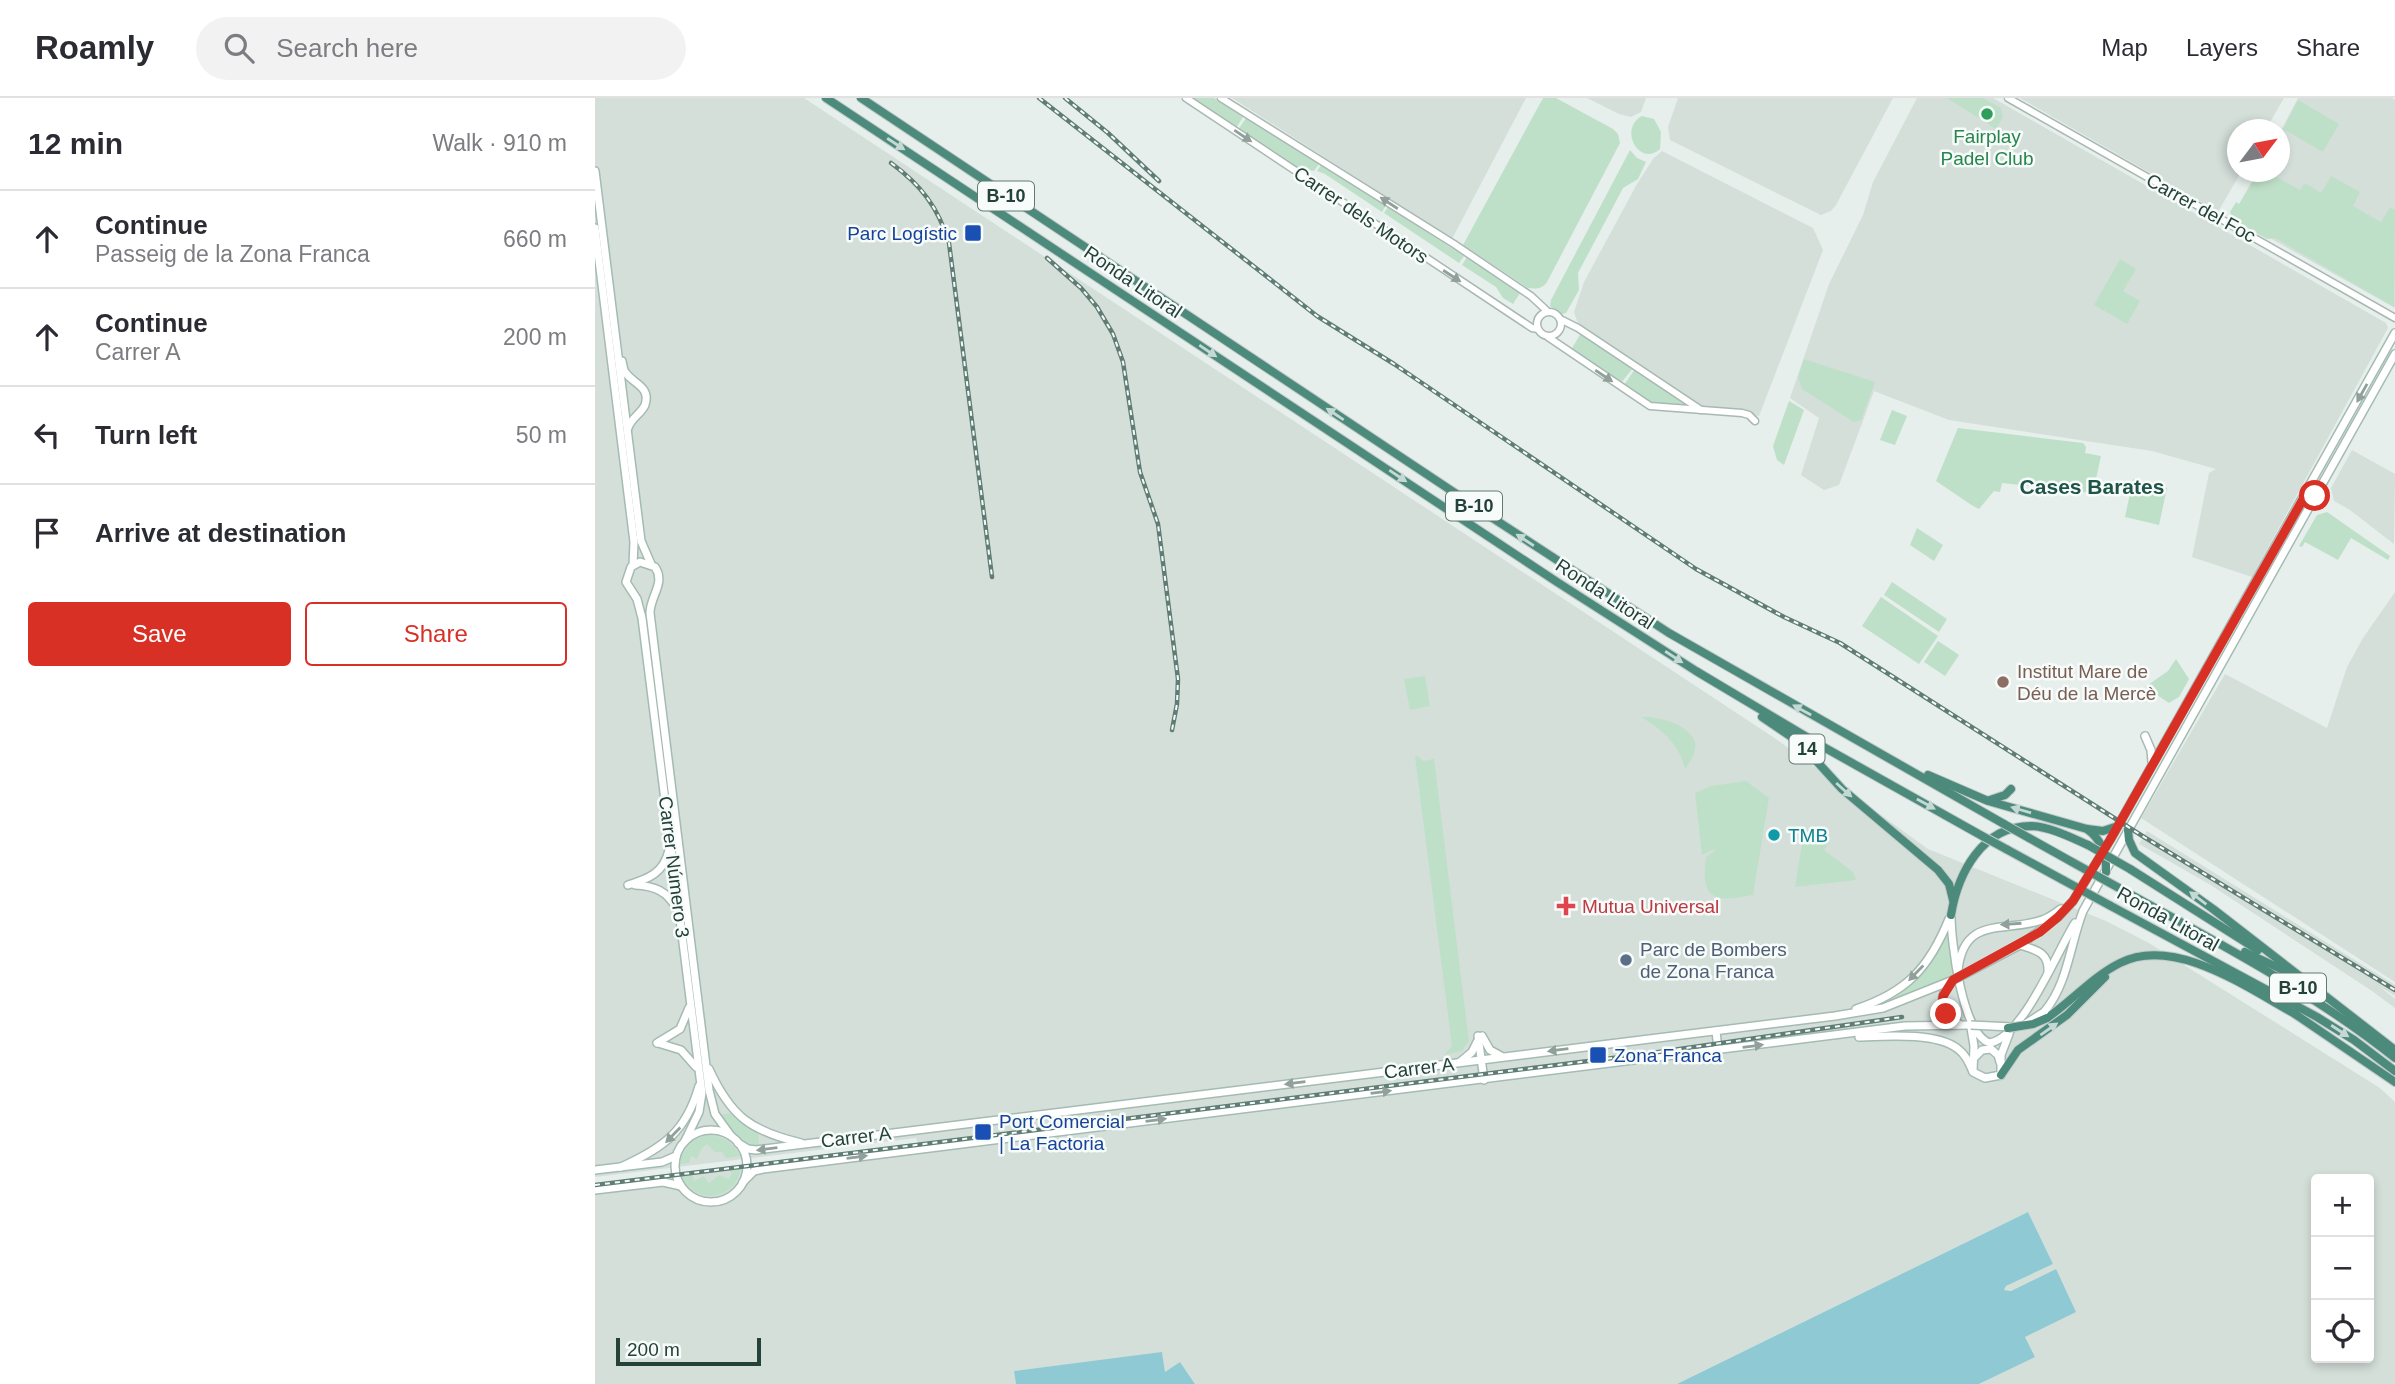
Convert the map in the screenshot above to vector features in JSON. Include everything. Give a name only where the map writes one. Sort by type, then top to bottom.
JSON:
[{"type":"highway","name":"Ronda Litoral","points":[[826,98],[1696,671],[1820,745],[1984,837],[2326,1022],[2395,1071]]},
{"type":"highway","name":"Ronda Litoral","points":[[862,98],[1649,620],[2314,998],[2395,1058]]},
{"type":"highway","name":"14","points":[[1696,671],[1800,742],[1842,789],[1943,875],[1951,888],[1953,900]]},
{"type":"highway","points":[[1862,743],[1988,801],[2087,829],[2103,831],[2118,826]]},
{"type":"highway","points":[[1988,801],[2005,795],[2011,789]]},
{"type":"highway","points":[[1951,915],[1953,900],[1977,851],[2006,831],[2039,827],[2059,832],[2088,845],[2130,869],[2290,971]]},
{"type":"highway","points":[[2087,829],[2104,850],[2107,858],[2106,872]]},
{"type":"highway","points":[[2128,830],[2129,840],[2136,853],[2395,1050]]},
{"type":"highway","points":[[2194,930],[2303,981]]},
{"type":"highway","points":[[2008,1028],[2028,1026],[2120,963],[2152,954],[2179,958],[2220,974],[2297,1015]]},
{"type":"highway","points":[[2001,1075],[2014,1053],[2067,1015],[2120,963]]},
{"type":"highway","points":[[2218,965],[2395,1082]]},
{"type":"main road","points":[[595,171],[642,546],[650,564]]},
{"type":"main road","points":[[595,228],[633,532],[633,565],[626,577],[627,584],[632,592],[643,596],[654,592],[660,583],[657,569],[640,562],[633,565]]},
{"type":"main road","points":[[1960,1024],[1946,1014],[1942,1006],[1944,992],[1956,980],[1960,956],[1965,946],[1977,933],[1997,926],[2043,920],[2073,901],[2118,826],[2395,333]]},
{"type":"main road","points":[[616,348],[625,372],[642,386],[646,394],[645,405],[630,422],[627,433]]},
{"type":"main road","points":[[1809,1039],[1913,1037],[1938,1040],[1961,1050],[1973,1072],[1985,1078],[2001,1075],[2006,1039],[2048,977],[2064,942],[2106,872],[2395,354]]},
{"type":"main road","points":[[2307,492],[2315,496]]},
{"type":"main road","name":"Carrer Número 3","points":[[632,592],[642,618],[700,1082],[701,1105],[685,1142]]},
{"type":"main road","name":"Carrer Número 3","points":[[654,592],[650,613],[710,1099],[715,1114],[731,1136]]},
{"type":"main road","points":[[2145,736],[2153,763]]},
{"type":"main road","points":[[671,844],[659,872],[628,885],[659,889],[671,900],[679,914]]},
{"type":"main road","name":"Carrer A","points":[[738,1143],[756,1150],[1883,1008],[1956,980],[2020,945],[2052,923],[2073,901]]},
{"type":"main road","points":[[2045,1015],[2061,986],[2083,911]]},
{"type":"main road","points":[[1951,915],[1956,980],[1980,1039],[1990,1043],[2001,1038],[2017,1022]]},
{"type":"main road","points":[[1835,1016],[1887,998],[1900,989],[1930,958],[1951,915]]},
{"type":"main road","points":[[2020,945],[2044,955],[2048,964],[2048,977]]},
{"type":"main road","points":[[690,1000],[683,1025],[676,1033],[657,1043],[681,1050],[691,1058],[699,1072]]},
{"type":"main road","points":[[1969,1016],[1975,1057],[1973,1072]]},
{"type":"main road","name":"Carrer A","points":[[743,1182],[754,1171],[763,1169],[1905,1027],[1960,1024],[2008,1028]]},
{"type":"main road","points":[[1716,1031],[1718,1050]]},
{"type":"main road","points":[[1479,1037],[1490,1050],[1506,1057]]},
{"type":"main road","points":[[1479,1037],[1484,1080]]},
{"type":"main road","points":[[1460,1062],[1472,1052],[1479,1037]]},
{"type":"main road","points":[[1975,1057],[1982,1050],[1991,1049],[1998,1055],[2001,1063]]},
{"type":"main road","points":[[707,1064],[722,1096],[743,1120],[762,1131],[805,1144]]},
{"type":"main road","points":[[621,1167],[655,1151],[675,1134],[688,1115],[700,1082]]},
{"type":"main road","points":[[595,1190],[663,1182],[681,1186],[698,1200],[715,1202],[729,1198],[743,1182],[746,1161],[738,1143],[718,1130],[698,1132],[685,1142],[677,1155],[675,1171],[681,1186]]},
{"type":"main road","points":[[595,1170],[662,1162],[677,1155]]},
{"type":"street","name":"Carrer dels Motors","points":[[1186,98],[1408,247],[1532,328],[1538,329]]},
{"type":"street","name":"Carrer dels Motors","points":[[1221,98],[1454,244],[1531,296],[1546,310]]},
{"type":"street","name":"Carrer del Foc","points":[[2008,98],[2395,318]]},
{"type":"street","points":[[1701,410],[1555,313],[1546,310],[1540,318],[1538,329],[1543,335],[1643,403],[1656,407],[1742,413],[1755,421]]},
{"type":"street","points":[[1548,337],[1559,331],[1562,320]]},
{"type":"shaded area","points":[[595,98],[804,98],[1776,739],[1928,849],[2106,921],[2149,943],[2380,1088],[2395,1102],[2395,1384],[1979,1384],[2034,1357],[2025,1337],[2056,1269],[2011,1291],[2004,1290],[2006,1286],[2053,1264],[2028,1212],[1677,1384],[1195,1384],[1180,1362],[1165,1373],[1162,1353],[1014,1371],[1016,1384],[595,1384],[595,1183],[918,1143],[916,1138],[595,1177]]},
{"type":"shaded area","points":[[1232,98],[1526,98],[1452,239]]},
{"type":"shaded area","points":[[1587,98],[1646,98],[1641,112],[1631,117]]},
{"type":"shaded area","points":[[1678,98],[1893,98],[1836,205],[1831,211],[1821,215],[1670,140],[1668,127]]},
{"type":"shaded area","points":[[1917,98],[1993,98],[2386,323],[2388,328],[2252,577],[2192,557],[2209,473],[2216,469],[2152,451],[1949,420],[1874,391],[1839,485],[1824,490],[1801,475],[1819,418],[1790,398],[1829,284],[1863,215],[1873,182]]},
{"type":"shaded area","points":[[2020,98],[2284,98],[2272,119],[2227,119],[2227,182],[2235,182],[2218,212]]},
{"type":"shaded area","points":[[2298,98],[2395,100],[2395,308],[2232,217],[2251,182],[2290,182],[2290,119],[2287,119]]},
{"type":"shaded area","points":[[1662,151],[1813,228],[1823,250],[1759,416],[1701,410],[1578,324],[1574,312],[1584,282],[1637,184],[1653,159]]},
{"type":"shaded area","points":[[2352,450],[2395,474],[2394,544],[2334,501],[2331,488]]},
{"type":"shaded area","points":[[2395,592],[2395,982],[2141,818],[2225,674],[2327,728],[2347,667],[2363,638]]},
{"type":"shaded area","points":[[2147,831],[2395,985],[2395,996],[2379,986],[2395,999],[2395,1008],[2209,884],[2139,844]]},
{"type":"green space","points":[[1191,98],[1214,98],[1243,117],[1236,128]]},
{"type":"green space","points":[[1543,98],[1556,98],[1613,129],[1618,134],[1620,143],[1547,282],[1541,287],[1528,288],[1463,245]]},
{"type":"green space","name":"Fairplay Padel Club","points":[[1947,98],[1983,98],[2001,108],[2003,117],[1996,129]]},
{"type":"green space","points":[[2298,100],[2339,124],[2323,152],[2290,133],[2288,119]]},
{"type":"green space","points":[[1642,116],[1654,119],[1661,132],[1660,149],[1652,154],[1639,150],[1632,137],[1635,122]]},
{"type":"green space","points":[[1246,118],[1319,164],[1314,171],[1297,168],[1238,130]]},
{"type":"green space","points":[[1630,150],[1637,158],[1646,162],[1638,179],[1623,188],[1578,273],[1579,290],[1566,313],[1562,314],[1550,306],[1551,300]]},
{"type":"green space","points":[[1321,165],[1386,205],[1382,212],[1317,171]]},
{"type":"green space","points":[[2331,176],[2360,192],[2353,206],[2381,222],[2390,207],[2395,210],[2394,307],[2275,238],[2267,239],[2232,219],[2230,212],[2236,202],[2239,204],[2253,182],[2285,182],[2300,190],[2305,183],[2321,193]]},
{"type":"green space","points":[[1388,207],[1464,256],[1459,263],[1384,213]]},
{"type":"green space","points":[[1467,257],[1520,293],[1513,304],[1503,298],[1496,287],[1462,265]]},
{"type":"green space","points":[[2120,259],[2136,269],[2123,291],[2140,301],[2127,324],[2094,305]]},
{"type":"green space","points":[[1581,333],[1633,368],[1621,383],[1571,350]]},
{"type":"green space","points":[[1804,359],[1875,382],[1861,420],[1854,422],[1802,389],[1798,378]]},
{"type":"green space","points":[[1635,369],[1686,405],[1651,402],[1624,385]]},
{"type":"green space","points":[[1789,401],[1804,410],[1784,465],[1777,460],[1773,446]]},
{"type":"green space","points":[[1892,410],[1907,416],[1895,445],[1880,440]]},
{"type":"green space","points":[[1958,428],[2083,443],[2086,447],[2085,453],[2101,456],[2093,493],[2002,483],[2000,492],[1994,491],[1979,509],[1936,481]]},
{"type":"green space","points":[[2133,479],[2167,488],[2159,525],[2125,517]]},
{"type":"green space","points":[[2327,512],[2390,556],[2388,560],[2351,538],[2338,560],[2305,542],[2302,547],[2299,546],[2317,515]]},
{"type":"green space","points":[[1917,528],[1943,545],[1934,561],[1910,545]]},
{"type":"green space","points":[[1892,582],[1947,619],[1939,632],[1884,595]]},
{"type":"green space","points":[[1881,597],[1938,636],[1919,664],[1862,626]]},
{"type":"green space","points":[[1938,641],[1959,655],[1945,676],[1924,662]]},
{"type":"green space","points":[[2176,659],[2189,679],[2179,697],[2169,703],[2145,687],[2168,671]]},
{"type":"green space","points":[[1425,676],[1430,706],[1410,710],[1404,679]]},
{"type":"green space","points":[[1641,717],[1671,722],[1692,735],[1695,749],[1685,769],[1679,752],[1669,739]]},
{"type":"green space","points":[[1418,756],[1423,761],[1434,759],[1469,1041],[1462,1051],[1444,1055],[1452,1046],[1415,757]]},
{"type":"green space","points":[[1746,781],[1769,798],[1753,895],[1720,898],[1708,891],[1706,883],[1706,857],[1715,851],[1714,849],[1702,855],[1695,793],[1711,786]]},
{"type":"green space","points":[[1808,829],[1829,843],[1824,850],[1853,872],[1856,880],[1795,887],[1804,831]]},
{"type":"green space","points":[[1947,933],[1953,974],[1885,1004],[1905,990],[1922,973]]},
{"type":"green space","points":[[733,1113],[758,1132],[759,1146],[746,1143],[718,1115]]},
{"type":"green space","points":[[708,1135],[727,1141],[740,1156],[726,1158],[722,1152],[715,1152],[707,1144],[697,1159],[691,1156],[689,1163],[680,1164],[689,1144]]},
{"type":"green space","points":[[741,1168],[738,1179],[731,1187],[714,1196],[696,1192],[687,1186],[681,1176],[692,1175],[694,1181],[704,1176],[709,1183],[719,1175],[729,1179],[732,1173],[729,1170]]},
{"type":"water","points":[[2028,1212],[2053,1264],[2006,1286],[2004,1290],[2011,1291],[2056,1269],[2076,1312],[2025,1337],[2035,1357],[1979,1384],[1677,1384]]},
{"type":"water","points":[[1162,1352],[1165,1372],[1180,1362],[1195,1384],[1016,1384],[1014,1371]]},
{"type":"railway","points":[[1039,98],[1317,316],[1394,364],[1696,569],[1784,617],[1840,643],[2144,837],[2395,990]]},
{"type":"railway","points":[[1065,98],[1108,133],[1159,181]]},
{"type":"railway","points":[[891,163],[920,188],[940,218],[949,243],[992,577]]},
{"type":"railway","points":[[1047,258],[1081,288],[1097,307],[1113,334],[1123,362],[1140,472],[1158,524],[1178,679],[1172,730]]},
{"type":"railway","points":[[595,1185],[1645,1054],[1902,1017]]},
{"type":"place","name":"Fairplay Padel Club","points":[[1987,114]]},
{"type":"place","name":"Parc Logístic","points":[[973,233]]},
{"type":"place","name":"Institut Mare de Déu de la Mercè","points":[[2003,682]]},
{"type":"place","name":"TMB","points":[[1774,835]]},
{"type":"place","name":"Mutua Universal","points":[[1566,906]]},
{"type":"place","name":"Parc de Bombers de Zona Franca","points":[[1626,960]]},
{"type":"place","name":"Zona Franca","points":[[1598,1055]]},
{"type":"place","name":"Port Comercial | La Factoria","points":[[983,1132]]},
{"type":"district","name":"Cases Barates","points":[[2092,486]]},
{"type":"route","points":[[1946,1014],[1942,1006],[1943,996],[1953,980],[2040,932],[2073,901],[2307,492],[2315,496]]}]
